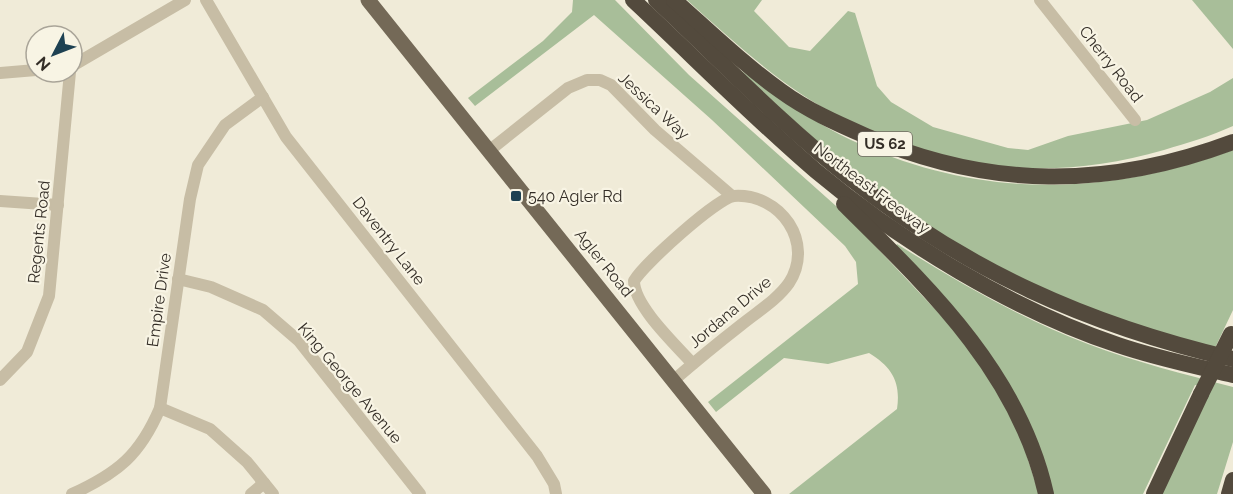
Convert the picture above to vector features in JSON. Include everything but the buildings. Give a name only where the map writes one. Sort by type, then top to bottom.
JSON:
[{"type":"highway","name":"Northeast Freeway","points":[[633,0],[784,143],[882,222],[951,266],[1034,310],[1118,345],[1233,375]]},
{"type":"highway","points":[[656,0],[797,133],[866,191],[938,241],[1050,301],[1180,346],[1233,359]]},
{"type":"highway","name":"US 62","points":[[674,0],[782,92],[834,122],[903,152],[957,168],[1040,178],[1121,174],[1188,159]]},
{"type":"highway","points":[[1188,159],[1233,133]]},
{"type":"highway","points":[[1188,159],[1233,142]]},
{"type":"highway","points":[[784,143],[900,260],[966,332],[985,358],[1018,413],[1034,451],[1046,494]]},
{"type":"highway","points":[[1154,494],[1232,332]]},
{"type":"highway","points":[[1229,494],[1233,480]]},
{"type":"main road","name":"Agler Road","points":[[368,0],[764,494]]},
{"type":"street","points":[[84,59],[185,0]]},
{"type":"street","name":"Daventry Lane","points":[[206,0],[263,97],[302,157],[537,456],[554,484],[556,494]]},
{"type":"street","name":"Cherry Road","points":[[1040,0],[1135,120]]},
{"type":"street","points":[[0,73],[24,71]]},
{"type":"street","name":"Jessica Way","points":[[490,150],[568,88],[587,80],[600,80],[610,85],[655,130],[732,196]]},
{"type":"street","name":"Regents Road","points":[[0,380],[27,352],[49,296],[69,84]]},
{"type":"street","name":"Empire Drive","points":[[72,494],[102,480],[128,461],[149,434],[160,408],[178,279],[198,165],[225,125],[263,97]]},
{"type":"street","points":[[693,364],[657,324],[639,297],[634,281],[702,215],[732,196]]},
{"type":"street","name":"Jordana Drive","points":[[674,380],[773,300],[788,284],[798,265],[796,236],[782,213],[761,200],[732,196]]},
{"type":"street","points":[[0,201],[58,205]]},
{"type":"street","name":"King George Avenue","points":[[178,279],[211,287],[263,310],[299,341],[420,494]]},
{"type":"street","points":[[160,408],[210,429],[247,462],[273,494]]},
{"type":"street","points":[[251,494],[264,483]]},
{"type":"green space","points":[[573,0],[615,0],[689,75],[845,214],[966,342],[1015,419],[1039,494],[789,494],[897,409],[896,383],[884,364],[869,353],[828,364],[784,358],[716,412],[708,402],[858,284],[856,262],[845,246],[712,120],[594,15],[475,106],[468,98],[543,41],[572,12]]},
{"type":"green space","points":[[687,0],[762,0],[754,11],[789,47],[810,51],[848,11],[855,13],[877,86],[891,102],[933,127],[1008,148],[1028,150],[1068,136],[1147,120],[1210,92],[1233,78],[1233,126],[1164,150],[1122,160],[1081,166],[1040,168],[1000,166],[961,160],[921,150],[882,136],[821,106],[761,64]]},
{"type":"green space","points":[[1192,0],[1233,0],[1233,49]]},
{"type":"green space","points":[[724,59],[802,113],[834,132],[899,159],[946,173],[993,181],[1041,185],[1088,183],[1136,177],[1233,150],[1233,310],[1214,350],[1106,318],[972,255],[868,186]]},
{"type":"green space","points":[[897,244],[990,299],[1063,334],[1124,356],[1233,387],[1233,442],[1217,494],[1161,494],[1212,388],[1195,385],[1143,494],[1050,494],[1029,427],[895,248]]},
{"type":"place","name":"540 Agler Rd","points":[[516,196]]}]
